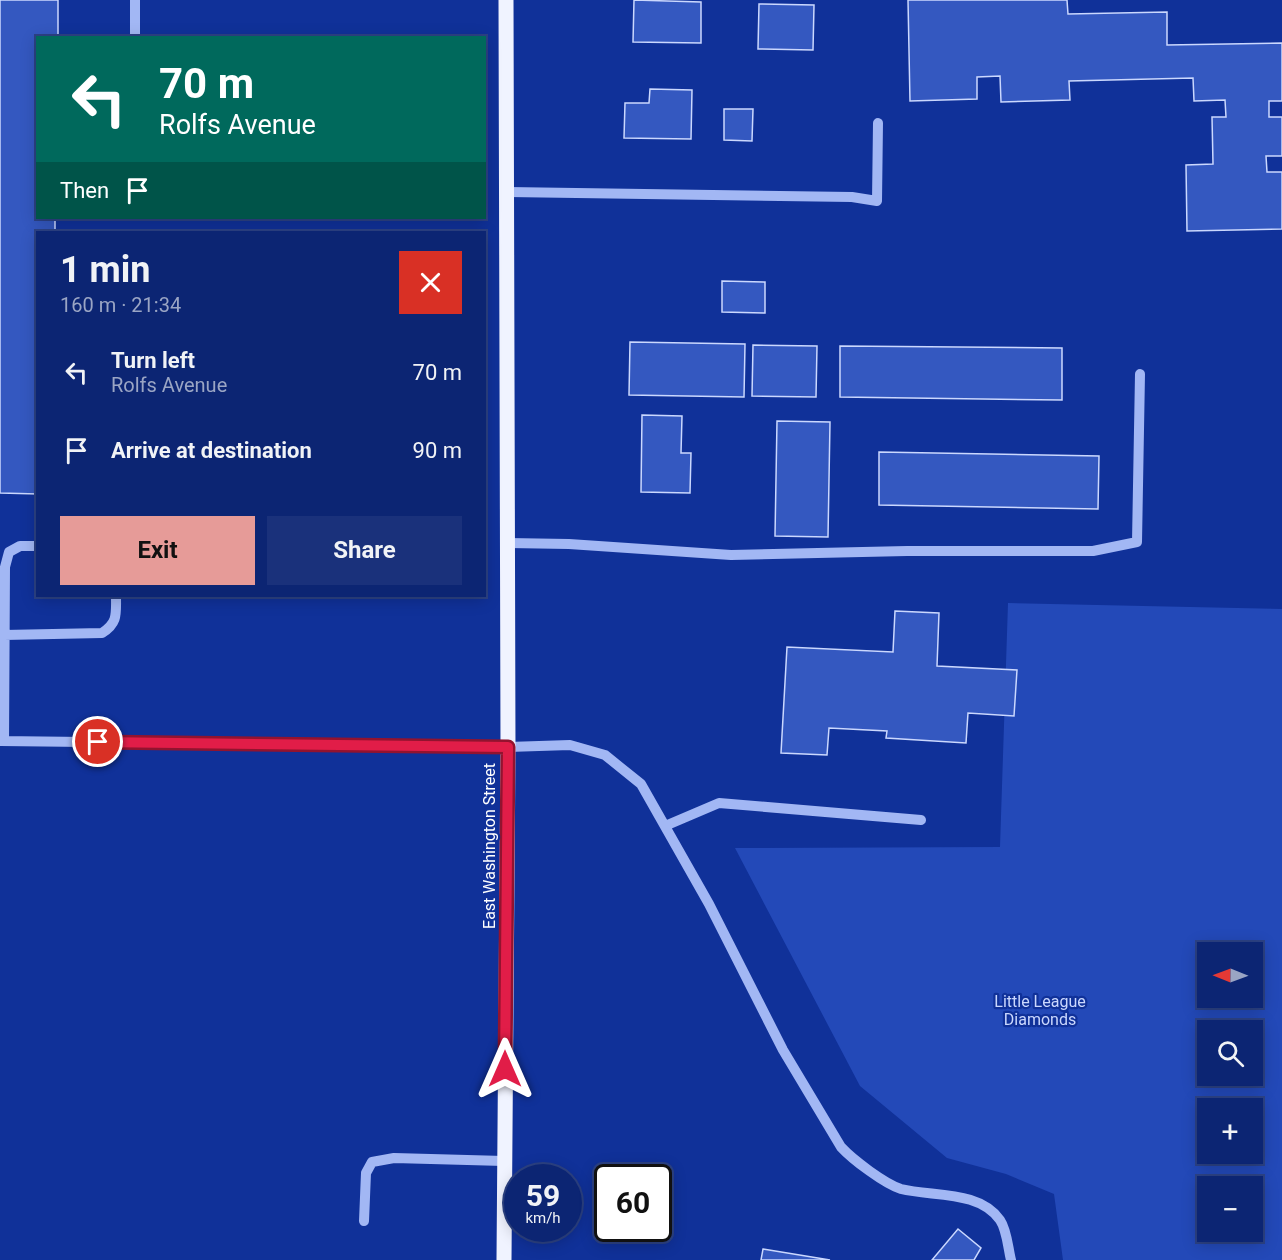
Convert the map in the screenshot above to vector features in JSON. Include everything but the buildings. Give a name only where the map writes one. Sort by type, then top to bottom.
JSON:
[{"type":"main road","name":"East Washington Street","points":[[504,1260],[508,747],[506,0]]},
{"type":"street","points":[[135,0],[135,36]]},
{"type":"street","points":[[505,192],[852,197],[877,201],[878,123]]},
{"type":"street","points":[[507,543],[569,544],[732,555],[907,551],[1093,551],[1137,542],[1140,374]]},
{"type":"street","points":[[36,546],[20,546],[9,552],[5,567],[2,741],[508,747],[570,745],[605,754],[641,784],[709,904],[783,1050],[842,1147],[853,1160],[899,1189],[973,1200],[987,1208],[1001,1221],[1011,1260]]},
{"type":"street","points":[[4,635],[102,633],[112,626],[116,615],[116,597]]},
{"type":"street","points":[[665,826],[720,803],[921,820]]},
{"type":"street","points":[[364,1221],[366,1173],[372,1162],[394,1158],[504,1161]]},
{"type":"green space","name":"Little League Diamonds","points":[[1008,603],[1282,609],[1282,1260],[1063,1260],[1054,1194],[1006,1174],[947,1158],[860,1086],[735,848],[1000,847]]},
{"type":"route","points":[[98,742],[508,747],[505,1069]]}]
